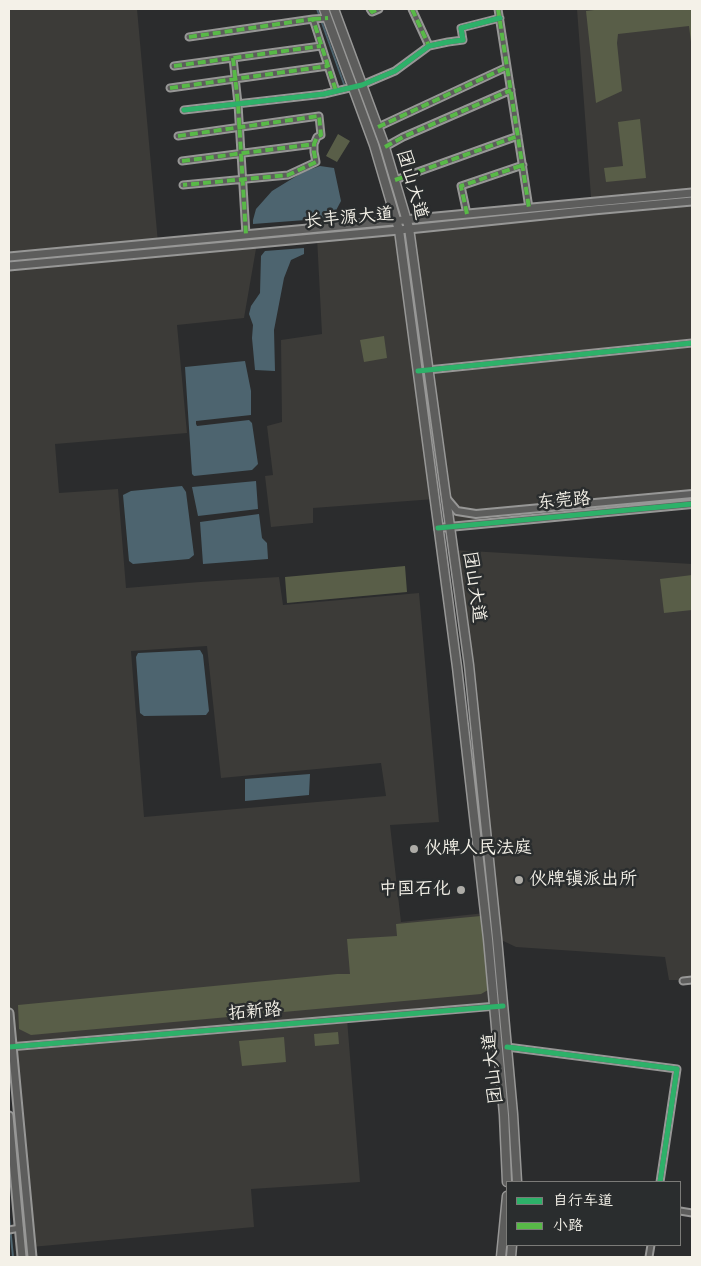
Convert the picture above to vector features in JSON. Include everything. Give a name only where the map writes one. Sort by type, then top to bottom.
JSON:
[{"type":"highway","name":"团山大道","points":[[324,9],[374,145],[399,230],[457,667],[488,939],[504,1115],[507,1181]]},
{"type":"highway","name":"团山大道","points":[[334,9],[385,147],[407,224],[470,671],[507,1047],[517,1181]]},
{"type":"highway","points":[[501,1257],[506,1206]]},
{"type":"main road","name":"长丰源大道","points":[[9,266],[399,230],[407,224],[468,214],[692,193]]},
{"type":"main road","name":"长丰源大道","points":[[9,257],[396,221],[407,224],[692,201]]},
{"type":"main road","points":[[9,1013],[10,1047],[32,1257]]},
{"type":"main road","points":[[9,1116],[14,1229],[22,1257]]},
{"type":"street","points":[[370,9],[372,12],[379,9]]},
{"type":"street","points":[[412,9],[429,46]]},
{"type":"street","points":[[498,9],[529,208]]},
{"type":"street","points":[[189,36],[328,18]]},
{"type":"street","points":[[184,110],[324,94],[362,85],[395,71],[429,46],[463,40],[461,28],[500,18]]},
{"type":"street","points":[[313,19],[336,92]]},
{"type":"street","points":[[174,66],[321,46]]},
{"type":"street","points":[[232,58],[238,104],[246,235]]},
{"type":"street","points":[[170,88],[328,66]]},
{"type":"street","points":[[378,127],[507,67]]},
{"type":"street","points":[[385,147],[403,137],[511,90]]},
{"type":"street","points":[[178,136],[319,116],[321,135],[317,137],[314,144],[316,162],[288,175],[183,185]]},
{"type":"street","points":[[395,180],[518,136]]},
{"type":"street","points":[[182,161],[314,144]]},
{"type":"street","points":[[468,214],[461,186],[523,165]]},
{"type":"street","points":[[418,371],[692,343]]},
{"type":"street","name":"东莞路","points":[[446,498],[457,512],[476,514],[692,494]]},
{"type":"street","name":"东莞路","points":[[438,528],[692,504]]},
{"type":"street","points":[[683,981],[692,980]]},
{"type":"street","name":"拓新路","points":[[10,1047],[503,1006]]},
{"type":"street","points":[[507,1047],[676,1069],[660,1181]]},
{"type":"shaded area","points":[[9,9],[137,9],[158,243],[9,257]]},
{"type":"shaded area","points":[[577,9],[692,9],[692,500],[449,523],[409,228],[592,210]]},
{"type":"shaded area","points":[[399,230],[435,499],[313,508],[313,523],[271,527],[265,476],[273,475],[267,426],[282,422],[281,340],[322,334],[317,237]]},
{"type":"shaded area","points":[[257,243],[244,318],[177,325],[187,433],[55,444],[59,493],[118,489],[126,588],[279,577],[283,605],[419,593],[439,822],[390,825],[401,922],[485,913],[493,1006],[347,1019],[360,1182],[251,1189],[254,1227],[31,1247],[9,1013],[9,266]],"holes":[[[207,646],[221,778],[381,763],[386,796],[144,817],[131,651]]]},
{"type":"shaded area","points":[[453,550],[692,564],[692,980],[669,980],[665,957],[516,947],[497,938]]},
{"type":"green space","points":[[602,9],[692,9],[692,50],[689,26],[618,34],[617,43],[622,91],[596,103],[586,11]]},
{"type":"green space","points":[[640,119],[646,178],[606,182],[604,168],[623,166],[618,122]]},
{"type":"green space","points":[[338,134],[350,141],[337,162],[326,156]]},
{"type":"green space","points":[[384,336],[387,358],[364,362],[360,340]]},
{"type":"green space","points":[[405,566],[407,592],[287,603],[285,577]]},
{"type":"green space","points":[[692,575],[692,610],[664,613],[660,579]]},
{"type":"green space","points":[[481,916],[488,990],[481,994],[31,1035],[19,1029],[18,1005],[350,974],[347,939],[397,936],[396,924]]},
{"type":"green space","points":[[338,1032],[339,1044],[315,1046],[314,1034]]},
{"type":"green space","points":[[284,1037],[286,1062],[242,1066],[239,1041]]},
{"type":"water","points":[[320,166],[334,168],[341,201],[332,218],[253,224],[256,209],[272,191],[303,172]]},
{"type":"water","points":[[304,248],[304,254],[291,260],[284,278],[274,330],[275,371],[255,370],[252,338],[253,325],[249,314],[251,306],[260,293],[261,256],[265,251]]},
{"type":"water","points":[[245,361],[251,391],[251,415],[196,421],[196,424],[197,426],[249,420],[252,423],[258,464],[252,470],[194,476],[192,474],[185,367]]},
{"type":"water","points":[[256,481],[258,509],[198,516],[192,487]]},
{"type":"water","points":[[182,486],[186,492],[194,555],[189,559],[133,564],[129,561],[123,495],[131,491]]},
{"type":"water","points":[[259,514],[262,538],[267,543],[268,559],[203,564],[200,522]]},
{"type":"water","points":[[200,650],[203,655],[209,711],[206,715],[144,716],[140,713],[136,657],[138,653]]},
{"type":"water","points":[[310,774],[309,795],[245,801],[245,779]]},
{"type":"waterway","points":[[317,9],[344,84]]},
{"type":"waterway","points":[[9,1217],[13,1257]]},
{"type":"marked path","points":[[370,9],[372,12],[379,9]]},
{"type":"marked path","points":[[412,9],[429,46]]},
{"type":"marked path","points":[[498,9],[529,208]]},
{"type":"marked path","points":[[313,19],[328,18]]},
{"type":"marked path","points":[[189,37],[313,19],[336,91]]},
{"type":"marked path","points":[[174,66],[321,46]]},
{"type":"marked path","points":[[233,58],[238,104],[246,235]]},
{"type":"marked path","points":[[170,88],[328,66]]},
{"type":"marked path","points":[[378,127],[507,67]]},
{"type":"marked path","points":[[385,147],[403,137],[511,90]]},
{"type":"marked path","points":[[178,136],[319,116],[321,135],[317,137],[314,144],[316,162],[288,175],[183,185]]},
{"type":"marked path","points":[[395,180],[518,136]]},
{"type":"marked path","points":[[182,161],[314,144]]},
{"type":"marked path","points":[[467,214],[461,186],[523,165]]},
{"type":"cycle path","points":[[184,110],[324,94],[362,85],[395,71],[429,46],[463,40],[461,28],[500,18]]},
{"type":"cycle path","points":[[418,371],[692,343]]},
{"type":"cycle path","points":[[438,528],[692,504]]},
{"type":"cycle path","points":[[9,1047],[503,1006]]},
{"type":"cycle path","points":[[507,1047],[677,1069],[660,1181]]},
{"type":"place","name":"伙牌人民法庭","points":[[414,849]]},
{"type":"place","name":"伙牌镇派出所","points":[[519,880]]},
{"type":"place","name":"中国石化","points":[[461,890]]}]
